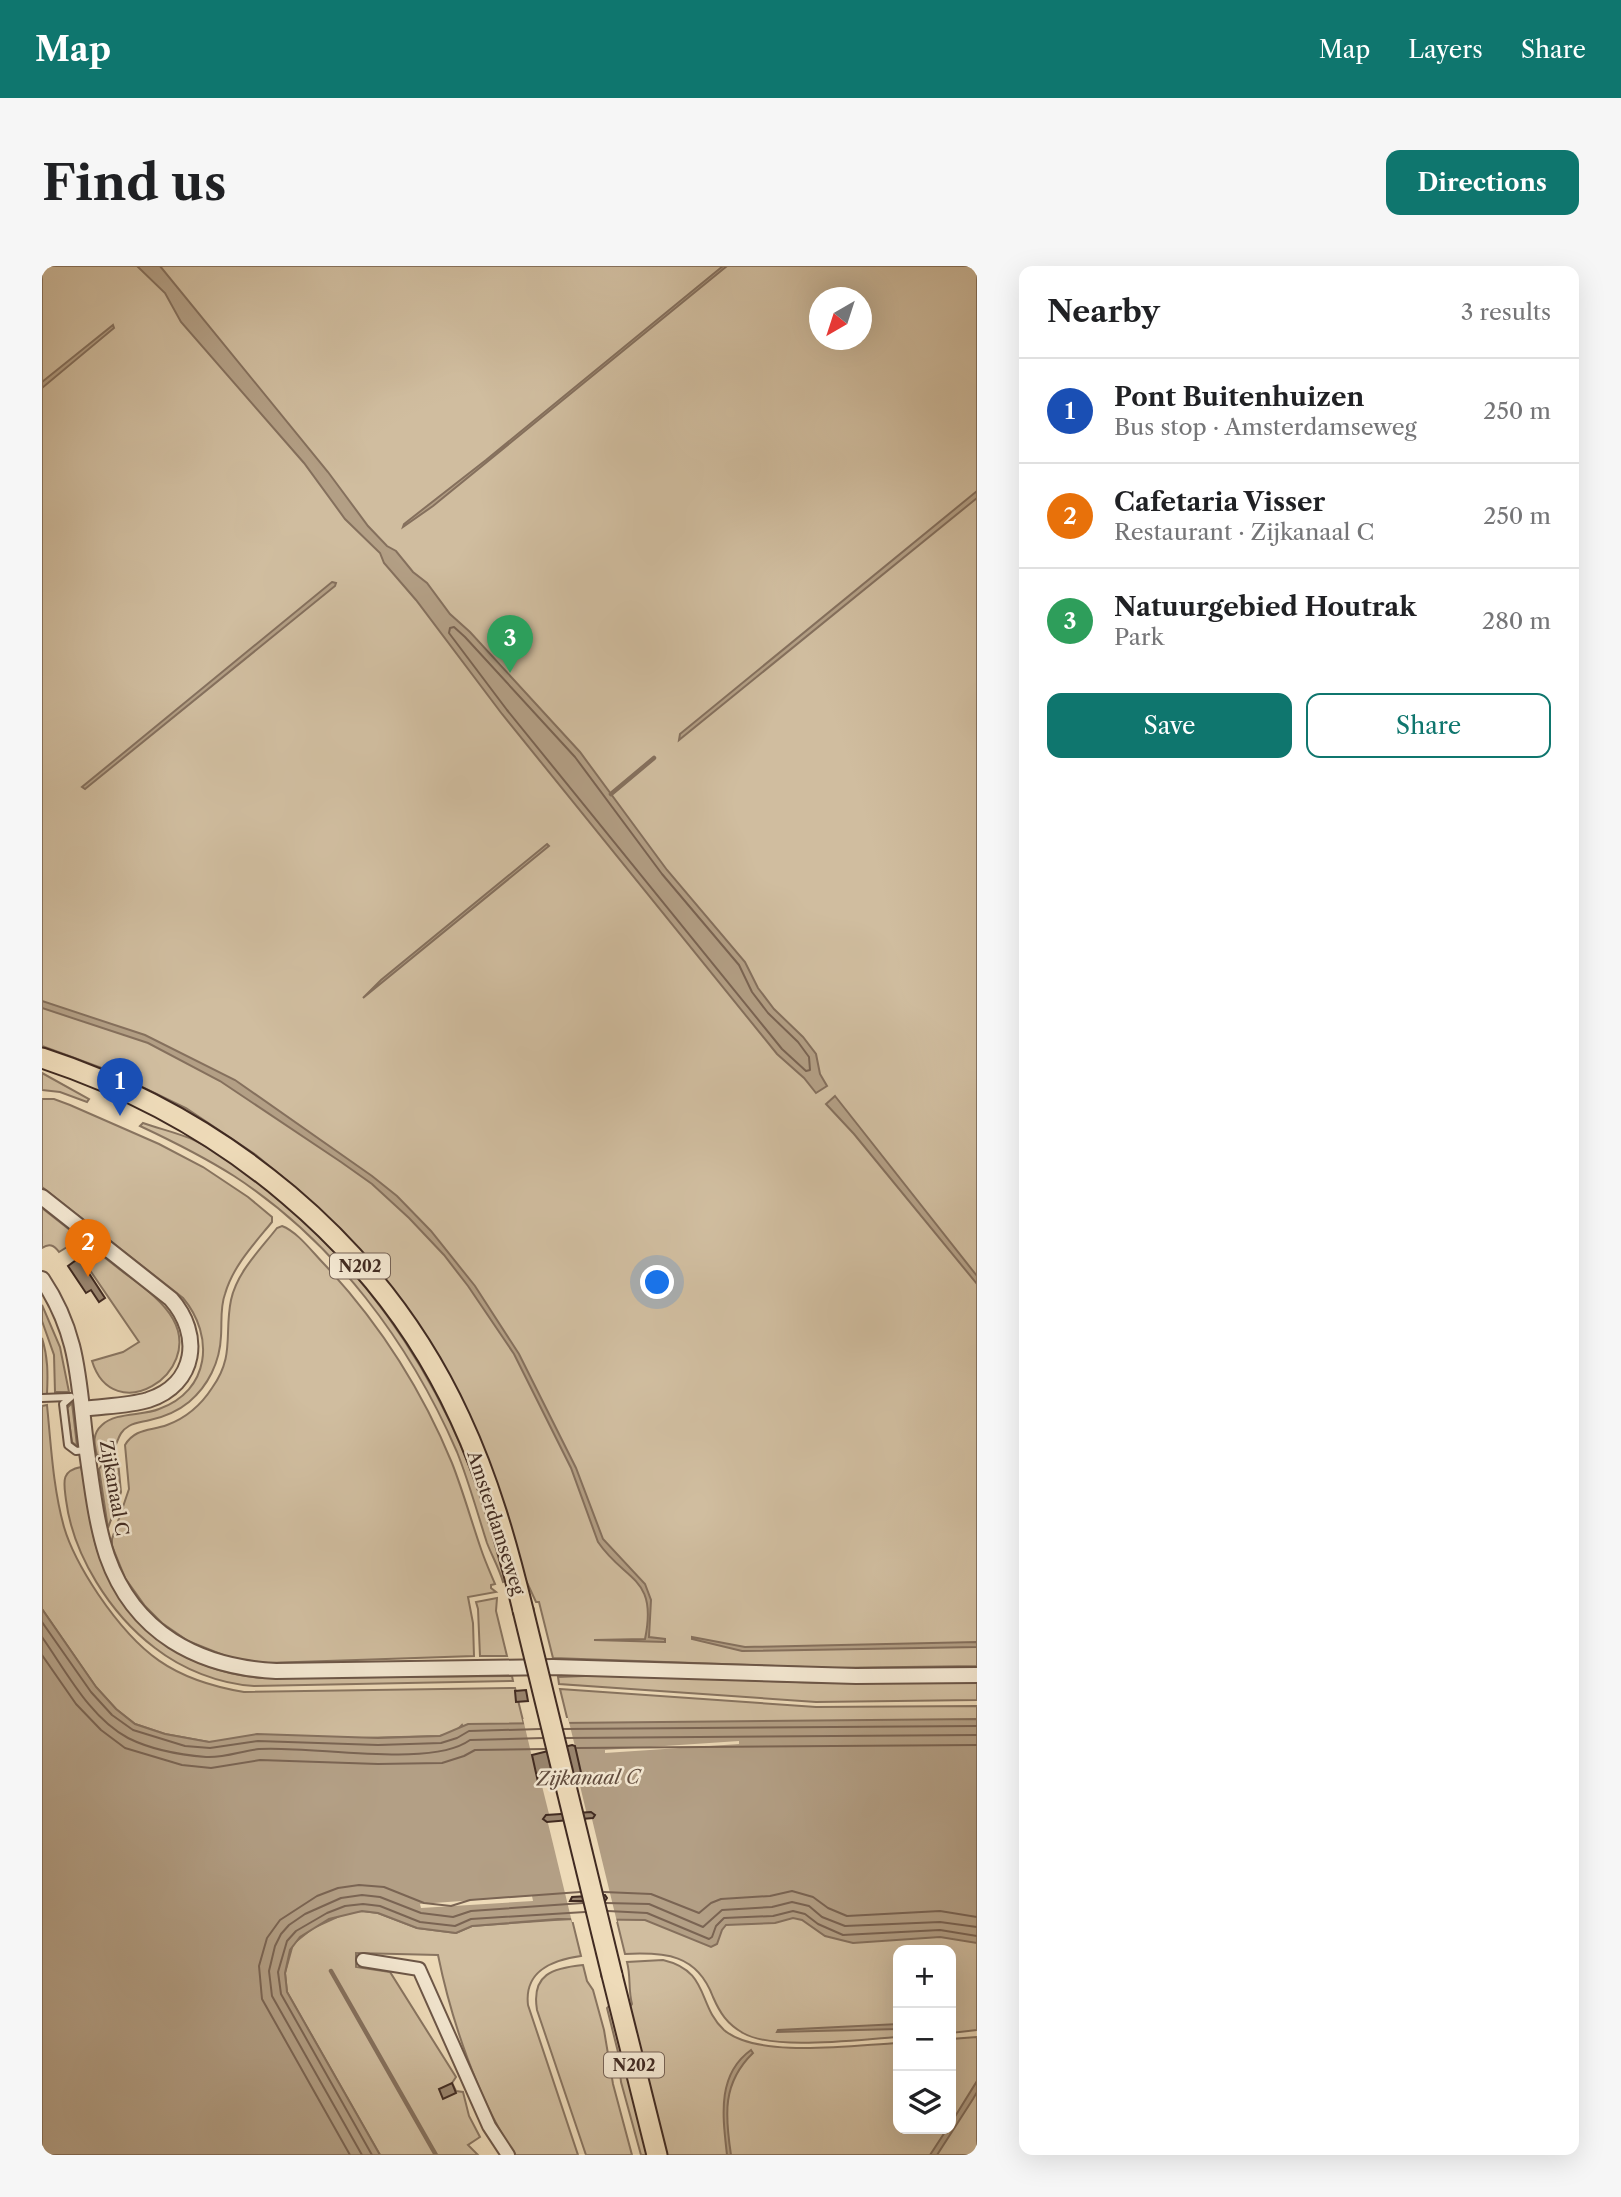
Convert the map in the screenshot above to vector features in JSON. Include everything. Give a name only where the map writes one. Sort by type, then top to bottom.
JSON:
[{"type":"main road","name":"Amsterdamseweg","points":[[42,1058],[116,1086],[147,1101],[207,1135],[289,1194],[351,1255],[410,1331],[460,1417],[491,1494],[523,1610],[657,2155]]},
{"type":"street","points":[[42,1197],[158,1288],[179,1308],[189,1328],[191,1348],[187,1365],[181,1376],[166,1391],[147,1401],[83,1409]]},
{"type":"street","name":"Zijkanaal C","points":[[42,1279],[56,1302],[76,1360],[86,1450],[100,1531],[108,1558],[127,1595],[151,1624],[176,1644],[207,1659],[233,1667],[297,1671],[553,1667],[843,1675],[977,1675]]},
{"type":"street","points":[[363,1960],[419,1969],[489,2126],[508,2155]]},
{"type":"lane","points":[[42,1398],[71,1397],[64,1402],[63,1408],[68,1445],[76,1451],[86,1450]]},
{"type":"shaded area","points":[[42,266],[977,266],[977,1666],[833,1668],[553,1658],[539,1602],[536,1602],[524,1576],[499,1491],[347,1238],[291,1184],[256,1155],[186,1108],[107,1070],[42,1046]]},
{"type":"shaded area","points":[[42,1073],[89,1099],[87,1102],[60,1092],[42,1090]]},
{"type":"shaded area","points":[[42,1099],[54,1099],[70,1105],[159,1144],[203,1167],[248,1197],[272,1217],[272,1222],[233,1274],[222,1304],[218,1355],[212,1373],[202,1389],[176,1411],[129,1426],[120,1435],[114,1449],[105,1454],[97,1455],[95,1447],[99,1428],[114,1418],[152,1411],[176,1401],[189,1389],[197,1376],[203,1345],[200,1329],[183,1298],[42,1187]]},
{"type":"shaded area","points":[[143,1123],[194,1140],[234,1165],[306,1224],[366,1288],[417,1360],[458,1439],[494,1530],[506,1581],[503,1582],[487,1543],[457,1452],[438,1412],[392,1334],[365,1298],[336,1263],[270,1202],[211,1162],[140,1126]]},
{"type":"shaded area","points":[[42,1208],[148,1291],[173,1319],[179,1339],[176,1358],[167,1374],[152,1386],[135,1392],[118,1391],[103,1381],[92,1361],[123,1352],[139,1342],[72,1244],[59,1252],[51,1246],[42,1248]]},
{"type":"shaded area","points":[[282,1226],[305,1243],[363,1310],[398,1358],[440,1436],[495,1584],[491,1585],[491,1588],[496,1592],[468,1597],[473,1623],[474,1656],[268,1663],[233,1659],[188,1641],[162,1623],[145,1606],[125,1578],[112,1546],[112,1539],[129,1489],[125,1445],[138,1433],[180,1419],[208,1394],[224,1366],[229,1312],[238,1280],[277,1228]]},
{"type":"shaded area","points":[[42,1305],[60,1347],[69,1392],[55,1392],[54,1355],[42,1321]]},
{"type":"shaded area","points":[[42,1338],[46,1359],[47,1394],[42,1395]]},
{"type":"shaded area","points":[[72,1403],[77,1446],[72,1442],[67,1408]]},
{"type":"shaded area","points":[[47,1405],[57,1497],[70,1545],[113,1615],[143,1648],[159,1661],[196,1680],[244,1692],[515,1688],[581,1956],[550,1964],[542,1969],[535,1976],[528,1993],[528,2005],[578,2155],[515,2155],[489,2110],[478,2084],[458,2032],[438,1955],[356,1953],[356,1967],[390,1972],[456,2077],[452,2083],[456,2091],[463,2092],[469,2116],[480,2137],[468,2145],[478,2155],[380,2155],[287,1992],[285,1973],[293,1944],[313,1928],[346,1913],[362,1911],[378,1913],[417,1928],[456,1933],[472,1926],[567,1919],[462,1725],[455,1732],[440,1736],[209,1742],[165,1734],[135,1724],[116,1709],[96,1687],[42,1609],[42,1406]]},
{"type":"shaded area","points":[[118,1461],[121,1492],[108,1528],[99,1469],[103,1464]]},
{"type":"shaded area","points":[[81,1467],[96,1546],[107,1574],[121,1599],[138,1620],[158,1639],[180,1654],[232,1673],[261,1678],[512,1676],[513,1681],[254,1686],[214,1679],[189,1669],[155,1648],[123,1618],[96,1582],[85,1562],[70,1521],[65,1488],[66,1475]]},
{"type":"shaded area","points":[[497,1598],[496,1611],[507,1656],[480,1656],[476,1602]]},
{"type":"shaded area","points":[[611,1675],[824,1683],[977,1682],[977,1700],[816,1702],[559,1684],[558,1677]]},
{"type":"shaded area","points":[[560,1689],[816,1707],[977,1706],[977,2030],[956,2032],[956,1945],[893,1945],[893,2037],[796,2043],[757,2038],[733,2026],[718,2008],[706,1983],[689,1964],[666,1955],[625,1954]]},
{"type":"shaded area","points":[[663,1960],[689,1972],[696,1980],[716,2020],[724,2030],[739,2039],[759,2045],[807,2048],[893,2043],[893,2134],[956,2134],[956,2039],[977,2037],[977,2155],[666,2155],[629,2008],[632,2004],[627,1962]]},
{"type":"shaded area","points":[[583,1965],[604,2030],[613,2084],[632,2155],[586,2155],[537,2010],[537,1988],[546,1975],[562,1968]]},
{"type":"shaded area","points":[[609,2006],[648,2155],[641,2155],[621,2082],[618,2052],[607,2008]]},
{"type":"water","points":[[137,266],[160,266],[328,472],[368,526],[427,583],[450,614],[470,632],[580,752],[667,870],[745,962],[758,988],[774,1009],[816,1054],[820,1074],[827,1086],[816,1093],[804,1078],[777,1054],[502,714],[416,600],[384,563],[380,553],[345,519],[304,463],[181,322],[165,293]]},
{"type":"water","points":[[723,266],[727,266],[433,506],[403,527],[404,524]]},
{"type":"water","points":[[113,325],[114,328],[42,388],[42,382]]},
{"type":"water","points":[[977,491],[977,498],[679,740],[680,734]]},
{"type":"water","points":[[332,582],[336,583],[335,586],[85,789],[82,787]]},
{"type":"water","points":[[547,844],[549,846],[363,998],[381,980]]},
{"type":"water","points":[[42,1001],[145,1035],[235,1080],[397,1196],[431,1231],[475,1286],[519,1354],[576,1468],[603,1539],[645,1584],[651,1600],[649,1637],[665,1639],[665,1642],[594,1640],[645,1639],[648,1618],[643,1591],[598,1542],[571,1468],[514,1354],[468,1286],[444,1255],[409,1218],[372,1184],[220,1081],[148,1043],[42,1008]]},
{"type":"water","points":[[835,1096],[977,1276],[977,1284],[854,1134],[826,1104]]},
{"type":"water","points":[[42,1609],[96,1687],[116,1709],[135,1724],[165,1734],[209,1742],[257,1734],[378,1738],[440,1736],[468,1724],[977,1719],[977,1943],[940,1937],[853,1943],[825,1936],[802,1920],[793,1918],[775,1923],[726,1925],[717,1944],[711,1947],[645,1920],[558,1919],[472,1926],[456,1933],[417,1928],[378,1913],[362,1911],[329,1919],[300,1937],[290,1950],[285,1973],[287,1992],[380,2155],[42,2155]]},
{"type":"water","points":[[692,1637],[745,1647],[977,1642],[977,1647],[742,1651]]},
{"type":"water","points":[[893,2024],[893,2029],[777,2032]]},
{"type":"water","points":[[751,2050],[753,2053],[736,2076],[728,2100],[731,2155],[727,2155],[724,2098],[727,2084],[740,2060]]},
{"type":"water","points":[[977,2081],[977,2092],[956,2125],[956,2115]]},
{"type":"water","points":[[944,2134],[950,2134],[937,2155],[930,2155]]},
{"type":"pier","points":[[568,1718],[581,1771],[577,1773],[587,1815],[591,1815],[617,1922],[572,1922],[547,1819],[550,1818],[541,1782],[538,1782],[523,1719]]},
{"type":"pier","points":[[739,1741],[739,1744],[605,1753],[605,1750]]},
{"type":"pier","points":[[532,1896],[533,1901],[421,1908],[420,1904]]},
{"type":"building","points":[[79,1258],[105,1298],[99,1302],[91,1290],[86,1293],[68,1266]]},
{"type":"building","points":[[526,1690],[528,1701],[516,1702],[515,1691]]},
{"type":"building","points":[[575,1746],[582,1777],[580,1780],[538,1782],[532,1755]]},
{"type":"building","points":[[591,1812],[595,1815],[593,1818],[547,1822],[543,1819],[546,1815]]},
{"type":"building","points":[[605,1895],[605,1901],[570,1901],[572,1897]]},
{"type":"building","points":[[452,2083],[456,2093],[443,2099],[439,2089]]},
{"type":"waterway","points":[[611,794],[654,758]]},
{"type":"waterway","points":[[331,1971],[436,2155]]},
{"type":"place","name":"Natuurgebied Houtrak","points":[[510,673]]},
{"type":"place","name":"Pont Buitenhuizen","points":[[120,1116]]},
{"type":"place","name":"Cafetaria Visser","points":[[88,1277]]}]
